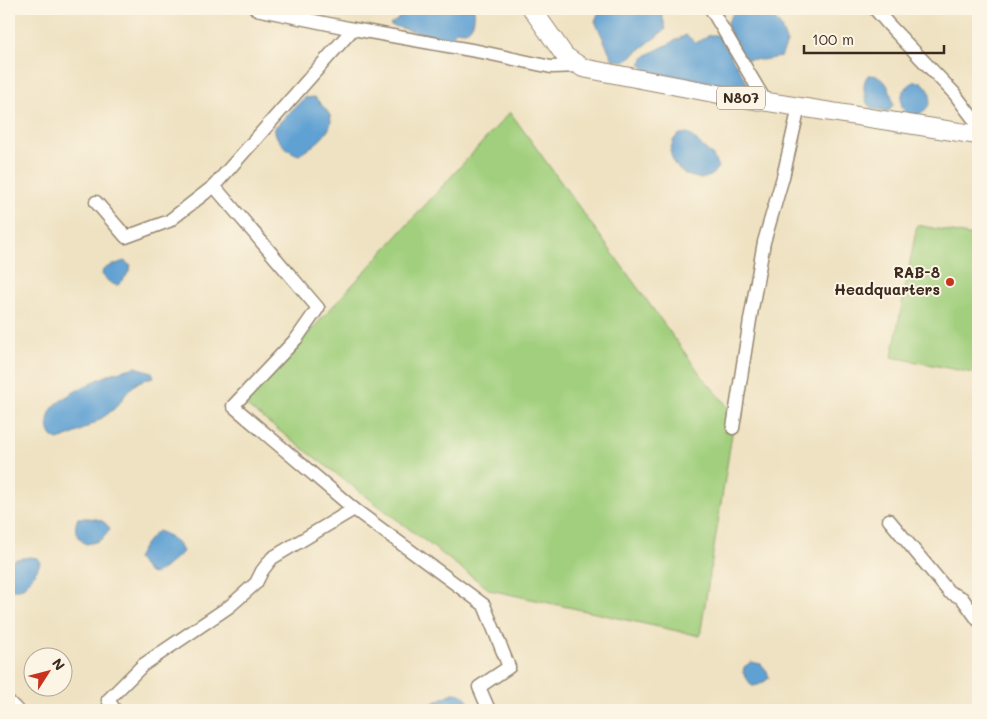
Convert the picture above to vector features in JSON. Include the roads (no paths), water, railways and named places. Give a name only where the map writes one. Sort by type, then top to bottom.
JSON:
[{"type":"highway","name":"N807","points":[[532,9],[565,56],[583,68],[766,102],[978,135]]},
{"type":"street","points":[[256,9],[551,67],[580,66]]},
{"type":"street","points":[[711,9],[766,102]]},
{"type":"street","points":[[875,9],[954,93],[975,121],[978,135]]},
{"type":"street","points":[[96,202],[126,237],[169,221],[214,186],[353,29]]},
{"type":"street","points":[[733,428],[764,242],[783,177],[799,107]]},
{"type":"street","points":[[214,186],[318,308],[298,338],[233,406],[354,509],[484,605],[509,667],[479,687],[489,710]]},
{"type":"street","points":[[115,710],[108,700],[143,665],[230,606],[256,582],[272,558],[354,509]]},
{"type":"street","points":[[889,520],[949,592],[962,598],[978,620]]},
{"type":"street","points":[[9,702],[17,710]]},
{"type":"water","points":[[411,9],[474,9],[474,19],[468,30],[456,32],[450,42],[390,25]]},
{"type":"water","points":[[600,9],[660,9],[666,29],[625,61],[613,60],[595,21]]},
{"type":"water","points":[[742,9],[768,9],[781,27],[787,43],[781,57],[762,60],[746,59],[733,43],[727,23],[734,12]]},
{"type":"water","points":[[686,35],[696,43],[709,35],[718,35],[751,89],[667,75],[650,75],[640,63],[647,55]]},
{"type":"water","points":[[868,75],[877,76],[887,84],[893,105],[889,111],[874,109],[868,105],[864,82]]},
{"type":"water","points":[[914,82],[922,82],[925,85],[929,91],[930,99],[924,111],[912,115],[906,113],[901,100],[905,89]]},
{"type":"water","points":[[315,97],[329,114],[331,122],[326,134],[299,155],[290,151],[282,144],[276,136],[275,127],[304,98]]},
{"type":"water","points":[[688,133],[713,156],[718,167],[711,176],[701,179],[686,175],[674,164],[670,151],[674,139],[680,134]]},
{"type":"water","points":[[124,261],[131,266],[128,274],[118,285],[115,285],[102,274],[103,270]]},
{"type":"water","points":[[136,367],[152,372],[154,377],[134,385],[115,408],[88,427],[57,440],[53,437],[49,431],[48,420],[49,414],[56,404],[98,379]]},
{"type":"water","points":[[78,518],[100,520],[110,529],[100,540],[86,544],[76,533]]},
{"type":"water","points":[[158,531],[173,539],[183,552],[155,574],[149,573],[137,559],[151,537]]},
{"type":"water","points":[[37,558],[40,563],[32,577],[22,588],[9,588],[9,563],[17,559]]},
{"type":"water","points":[[751,662],[761,664],[767,671],[769,678],[759,685],[752,686],[743,673],[744,667]]},
{"type":"water","points":[[453,693],[466,697],[471,710],[419,710]]},
{"type":"place","name":"RAB-8 Headquarters","points":[[950,282]]}]
